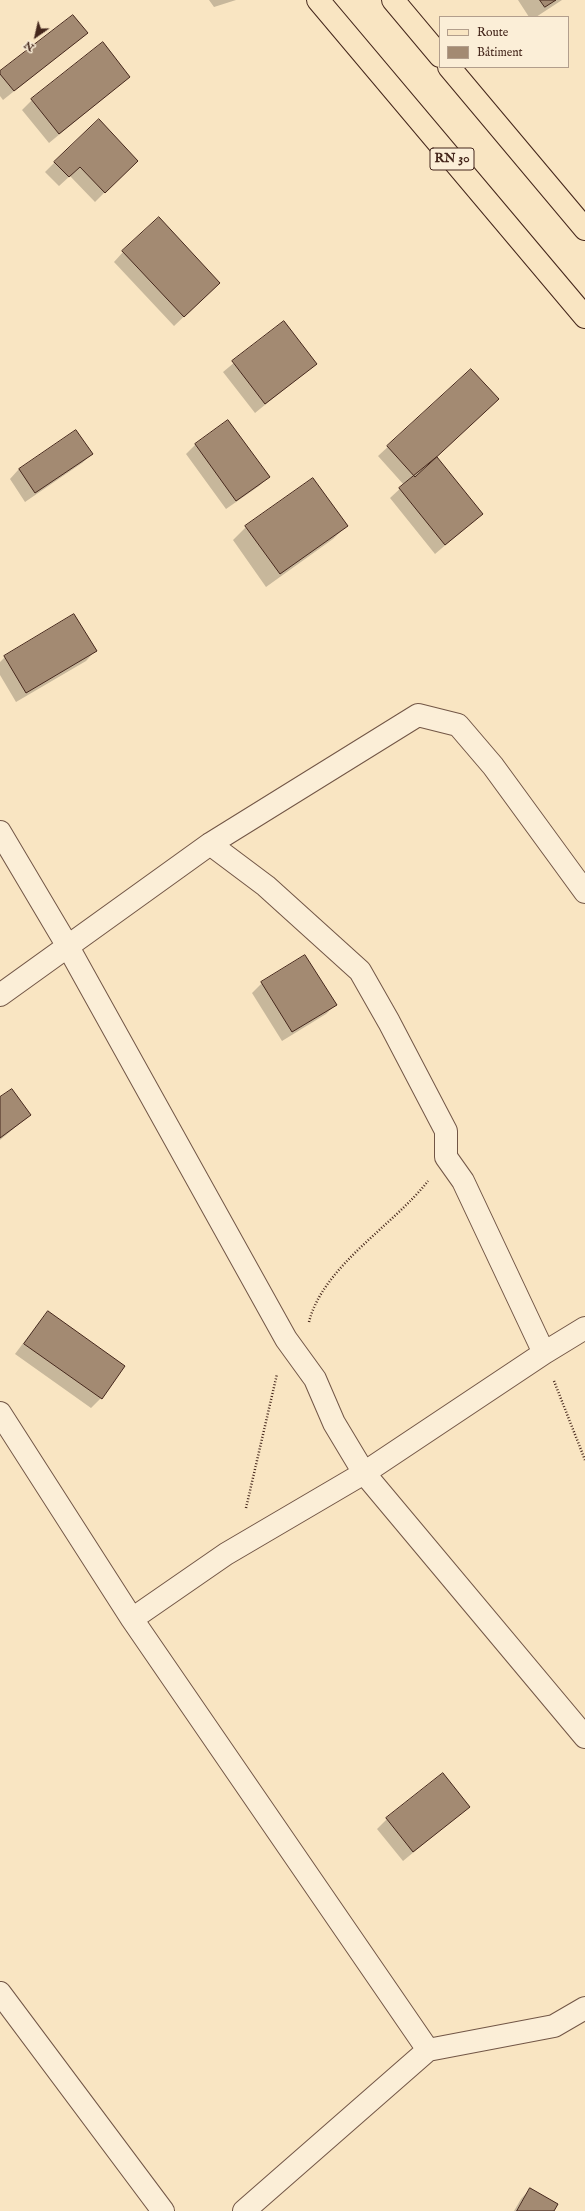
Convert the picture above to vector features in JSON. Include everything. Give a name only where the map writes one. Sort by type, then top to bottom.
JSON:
[{"type":"main road","name":"RN 30","points":[[318,0],[585,317]]},
{"type":"main road","points":[[393,0],[439,55]]},
{"type":"main road","points":[[450,68],[585,230]]},
{"type":"street","points":[[0,995],[67,945],[210,844],[418,715],[458,725],[493,766],[585,892]]},
{"type":"street","points":[[0,832],[67,945],[286,1339],[315,1379],[334,1423],[364,1473],[585,1737]]},
{"type":"street","points":[[210,844],[266,886],[360,971],[389,1022],[446,1131],[446,1157],[463,1180],[544,1353]]},
{"type":"street","points":[[132,1619],[226,1554],[364,1473],[544,1353],[585,1328]]},
{"type":"street","points":[[0,1412],[132,1619],[428,2050]]},
{"type":"street","points":[[0,1993],[163,2211]]},
{"type":"street","points":[[244,2211],[428,2050],[554,2026],[585,2008]]},
{"type":"path","points":[[310,1328],[309,1321],[326,1285],[414,1199],[446,1157]]},
{"type":"path","points":[[246,1510],[262,1434],[286,1339]]},
{"type":"path","points":[[544,1353],[585,1460]]},
{"type":"building","points":[[540,0],[556,0],[545,7]]},
{"type":"building","points":[[73,15],[88,33],[14,91],[0,74],[0,71]]},
{"type":"building","points":[[103,42],[130,77],[59,134],[31,99]]},
{"type":"building","points":[[99,119],[138,161],[105,193],[80,167],[69,177],[54,162]]},
{"type":"building","points":[[159,217],[220,283],[184,317],[122,251]]},
{"type":"building","points":[[284,321],[317,364],[265,404],[232,361]]},
{"type":"building","points":[[471,369],[499,399],[415,477],[387,446]]},
{"type":"building","points":[[228,420],[270,477],[236,501],[195,444]]},
{"type":"building","points":[[76,430],[93,454],[35,493],[19,469]]},
{"type":"building","points":[[437,457],[483,514],[445,545],[399,488]]},
{"type":"building","points":[[313,478],[348,526],[280,574],[245,526]]},
{"type":"building","points":[[74,614],[97,651],[26,693],[4,656]]},
{"type":"building","points":[[305,955],[337,1005],[292,1032],[261,982]]},
{"type":"building","points":[[12,1089],[31,1115],[0,1138],[0,1097]]},
{"type":"building","points":[[48,1311],[125,1366],[102,1399],[24,1344]]},
{"type":"building","points":[[443,1773],[470,1807],[413,1852],[386,1818]]},
{"type":"building","points":[[530,2188],[558,2204],[554,2211],[517,2211]]}]
